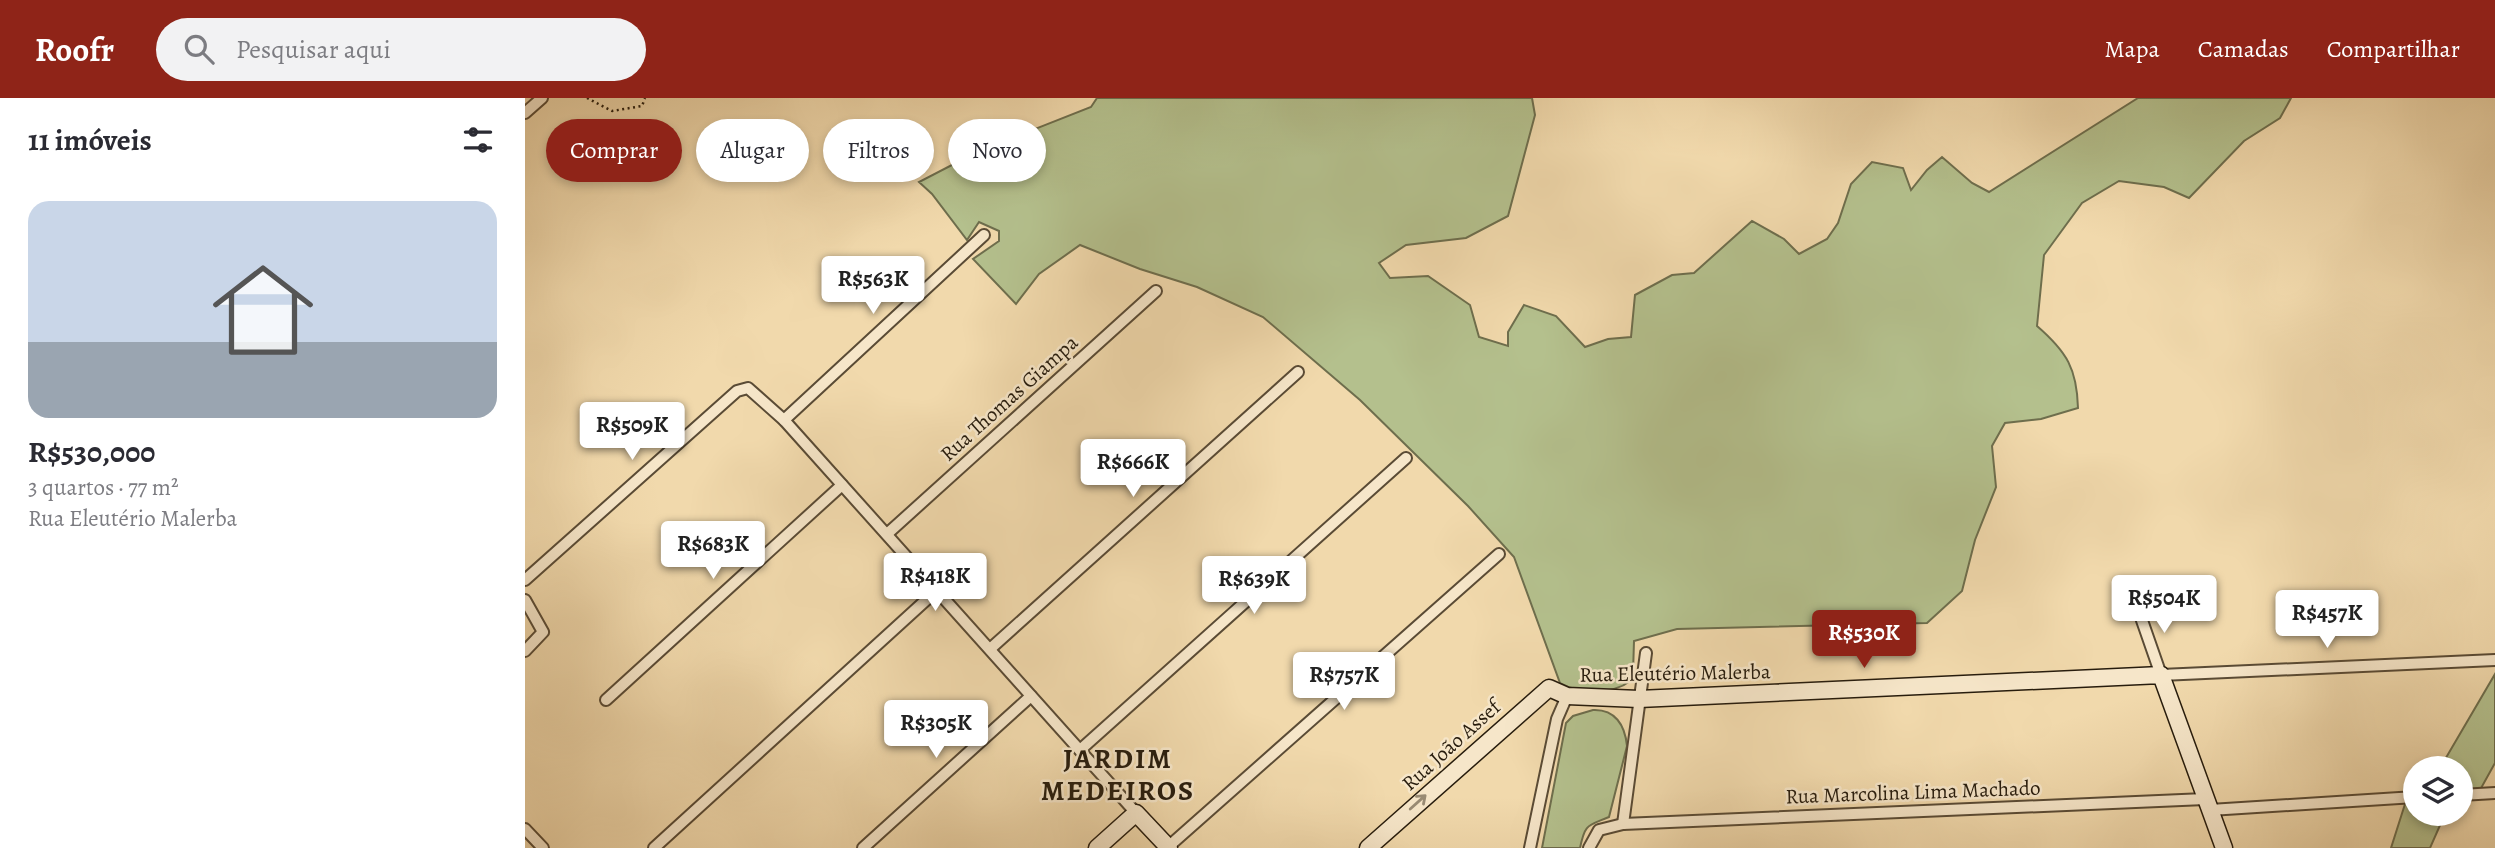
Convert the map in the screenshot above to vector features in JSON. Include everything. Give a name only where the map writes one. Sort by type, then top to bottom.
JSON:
[{"type":"street","points":[[525,113],[542,98]]},
{"type":"street","points":[[784,420],[984,234]]},
{"type":"street","name":"Rua Thomas Giampa","points":[[887,534],[1156,290]]},
{"type":"street","points":[[990,649],[1297,372]]},
{"type":"street","points":[[525,579],[737,391],[748,388],[784,420],[1169,848],[1499,554]]},
{"type":"street","points":[[1080,750],[1406,458]]},
{"type":"street","points":[[606,700],[842,485]]},
{"type":"street","points":[[654,848],[936,591]]},
{"type":"street","points":[[525,600],[543,632],[525,651]]},
{"type":"street","points":[[2137,606],[2224,848]]},
{"type":"street","points":[[1589,848],[1599,830],[1623,824],[1646,653]]},
{"type":"street","points":[[2161,675],[2495,660]]},
{"type":"street","name":"Rua Eleutério Malerba","points":[[1567,696],[1640,699],[2161,675]]},
{"type":"street","name":"Rua João Assef","points":[[1368,848],[1544,690],[1554,689],[1567,696]]},
{"type":"street","points":[[863,848],[1031,696]]},
{"type":"street","points":[[1530,848],[1557,719],[1567,696]]},
{"type":"street","points":[[2473,794],[2495,793]]},
{"type":"street","name":"Rua Marcolina Lima Machado","points":[[1623,824],[2403,797]]},
{"type":"street","points":[[1097,848],[1136,813]]},
{"type":"street","points":[[525,829],[544,848]]},
{"type":"path","points":[[587,98],[611,111],[642,106],[645,98]]},
{"type":"green space","points":[[1097,98],[1532,98],[1535,115],[1508,216],[1466,238],[1406,245],[1379,263],[1390,278],[1428,276],[1470,305],[1479,337],[1508,346],[1508,332],[1524,305],[1556,316],[1585,347],[1608,339],[1631,337],[1635,295],[1672,275],[1694,273],[1752,221],[1784,239],[1799,254],[1827,239],[1838,223],[1851,184],[1872,162],[1903,168],[1911,190],[1942,157],[1972,183],[1989,192],[2138,98],[2291,98],[2280,118],[2244,141],[2189,198],[2164,187],[2119,181],[2082,203],[2044,255],[2037,326],[2056,344],[2068,362],[2075,382],[2078,408],[2041,419],[2005,423],[1992,446],[1996,487],[1975,540],[1962,591],[1927,623],[1677,629],[1634,641],[1633,674],[1630,681],[1614,689],[1595,691],[1576,689],[1560,683],[1514,557],[1468,506],[1360,400],[1263,317],[1197,287],[1140,269],[1080,245],[1039,274],[1016,304],[973,259],[999,241],[999,231],[979,222],[967,240],[932,194],[919,182],[934,182],[934,174],[948,167],[948,182],[1046,182],[1046,125],[1091,107]]},
{"type":"green space","points":[[2495,674],[2495,763],[2480,790],[2473,793],[2473,756],[2447,756]]},
{"type":"green space","points":[[1593,710],[1613,715],[1626,738],[1627,746],[1609,817],[1589,826],[1580,848],[1542,848],[1566,723],[1573,716]]},
{"type":"green space","points":[[2403,810],[2403,826],[2440,826],[2430,848],[2391,848]]},
{"type":"district","name":"JARDIM MEDEIROS","points":[[1118,774]]}]
